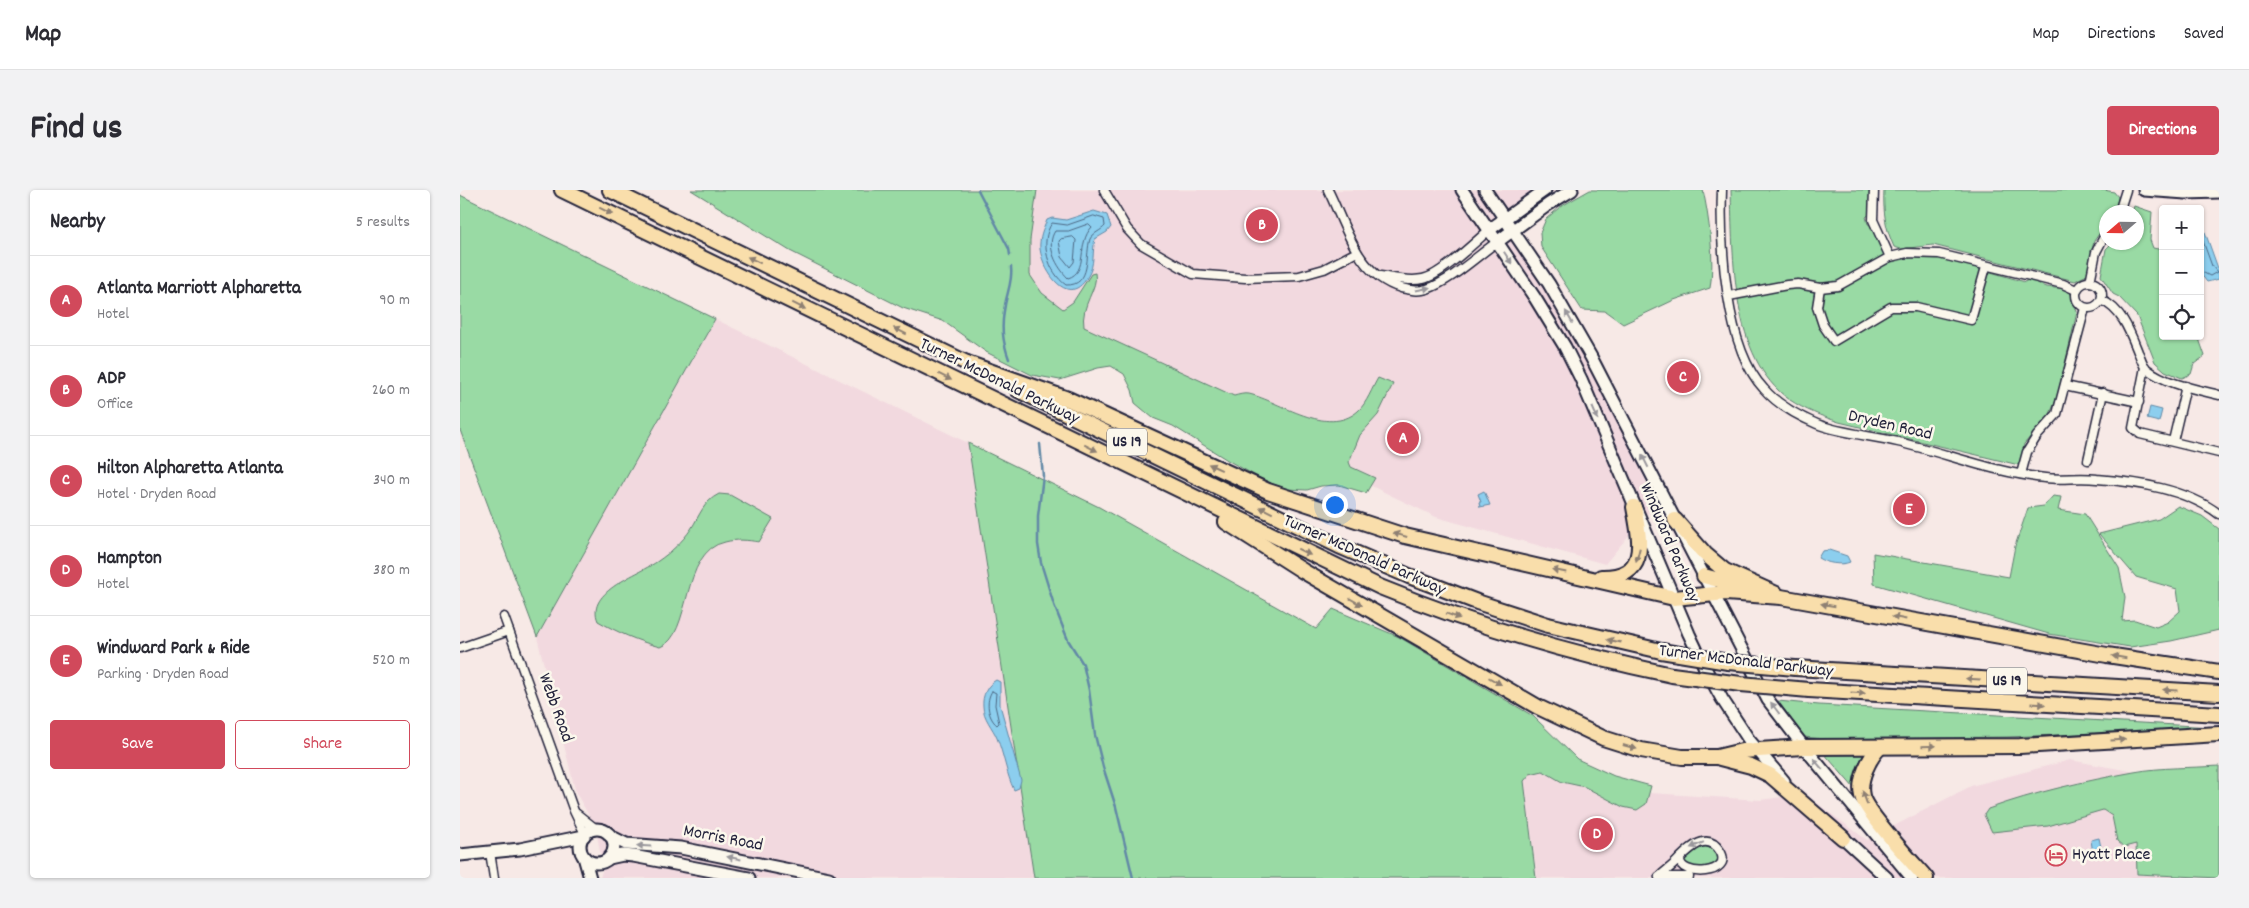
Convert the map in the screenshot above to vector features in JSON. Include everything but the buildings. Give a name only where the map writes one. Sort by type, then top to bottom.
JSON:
[{"type":"highway","name":"Turner McDonald Parkway","points":[[562,190],[1342,570],[1480,626],[1614,663],[1672,675],[1749,685],[2219,714]]},
{"type":"highway","name":"Turner McDonald Parkway","points":[[610,190],[1339,546],[1408,576],[1477,602],[1548,625],[1661,652],[1745,664],[2219,693]]},
{"type":"highway","points":[[967,363],[1068,399],[1242,480],[1301,503],[1432,544],[1674,598],[1713,594],[1781,597],[2107,655],[2219,672]]},
{"type":"highway","points":[[1166,484],[1303,571],[1568,722],[1603,738],[1641,750],[1682,757],[1717,758],[1751,766],[1770,775],[1843,838]]},
{"type":"highway","points":[[1586,577],[1611,577],[1622,574],[1633,567],[1639,558],[1640,544],[1634,507]]},
{"type":"highway","points":[[1675,520],[1705,554],[1725,571],[1781,597]]},
{"type":"highway","points":[[1704,576],[1737,585],[1754,595]]},
{"type":"highway","points":[[1717,758],[1742,751],[1804,747],[2020,746],[2219,734]]},
{"type":"highway","points":[[1880,747],[1866,769],[1862,782],[1862,796],[1874,815],[1926,878]]},
{"type":"main road","name":"Windward Parkway","points":[[1462,190],[1565,347],[1581,380],[1689,634],[1722,699],[1757,750],[1783,780],[1887,878]]},
{"type":"main road","name":"Windward Parkway","points":[[1485,190],[1550,284],[1591,357],[1768,700],[1804,747],[1912,878]]},
{"type":"main road","points":[[1489,230],[1545,190]]},
{"type":"main road","points":[[1497,242],[1572,190]]},
{"type":"main road","points":[[2144,190],[2166,193],[2219,192]]},
{"type":"main road","points":[[460,855],[520,849],[588,833],[606,832],[610,836],[614,850],[594,878]]},
{"type":"main road","points":[[588,833],[580,845],[590,878]]},
{"type":"main road","name":"Morris Road","points":[[610,836],[626,844],[681,848],[830,878]]},
{"type":"main road","points":[[520,849],[569,848],[591,862],[605,861]]},
{"type":"main road","name":"Morris Road","points":[[605,861],[623,855],[633,856],[749,878]]},
{"type":"street","points":[[1104,190],[1127,229],[1141,244],[1192,274],[1245,278],[1299,276],[1324,270],[1357,252]]},
{"type":"street","points":[[1328,190],[1357,252],[1364,262],[1378,275],[1394,286],[1416,292],[1428,289],[1442,282],[1497,242]]},
{"type":"street","name":"Dryden Road","points":[[1722,190],[1722,245],[1729,296],[1738,340],[1749,368],[1762,388],[1777,402],[1792,412],[1819,425],[1898,441],[2021,474],[2045,478],[2096,479],[2140,484],[2188,497],[2219,514]]},
{"type":"street","points":[[1874,190],[1873,220],[1890,257]]},
{"type":"street","points":[[2121,205],[2126,190]]},
{"type":"street","points":[[1378,275],[1405,280],[1426,278],[1436,273],[1489,230]]},
{"type":"street","points":[[2090,282],[2099,246]]},
{"type":"street","points":[[1729,296],[1793,285],[1820,288],[1846,284],[1890,257],[1907,253],[1938,254],[2063,284],[2076,290]]},
{"type":"street","points":[[1820,288],[1817,307],[1823,325],[1834,341],[1890,307],[1916,307],[1971,320],[1986,266]]},
{"type":"street","points":[[2090,282],[2100,288],[2101,300],[2096,306],[2085,308],[2076,299],[2076,290],[2082,284],[2090,282]]},
{"type":"street","points":[[2101,300],[2115,309],[2126,324],[2145,367],[2156,375],[2186,386],[2219,394]]},
{"type":"street","points":[[2021,474],[2027,452],[2037,436],[2057,414],[2085,308]]},
{"type":"street","points":[[2145,367],[2133,428],[2140,434],[2219,453]]},
{"type":"street","points":[[2065,386],[2139,402]]},
{"type":"street","points":[[2173,441],[2186,386]]},
{"type":"street","points":[[2088,460],[2103,393]]},
{"type":"street","name":"Webb Road","points":[[504,617],[574,811],[588,833]]},
{"type":"street","points":[[460,648],[509,631]]},
{"type":"street","name":"Webb Road","points":[[574,811],[588,833]]},
{"type":"street","points":[[1704,841],[1715,845],[1722,854],[1721,864],[1713,874],[1701,878],[1658,878],[1692,846],[1704,841]]},
{"type":"street","points":[[490,852],[494,878]]},
{"type":"street","points":[[1680,859],[1681,868],[1689,877]]},
{"type":"shaded area","points":[[1008,190],[1556,190],[1507,226],[1526,255],[1612,408],[1656,503],[1605,564],[1436,517],[982,299]]},
{"type":"shaded area","points":[[715,319],[968,443],[1034,878],[600,878],[603,868],[597,835],[576,793],[537,637]]},
{"type":"shaded area","points":[[1519,744],[1581,773],[1650,793],[1760,800],[1804,794],[1867,840],[1971,786],[2070,760],[2135,772],[2137,874],[2211,878],[1537,878]]},
{"type":"green space","points":[[691,190],[1037,190],[1030,240],[1030,275],[1042,293],[1063,309],[1073,302],[1091,274],[1095,273],[1096,279],[1083,319],[1084,327],[1234,396],[1249,394],[1318,419],[1332,421],[1346,418],[1358,411],[1367,400],[1378,378],[1393,384],[1378,415],[1360,435],[1349,462],[1351,467],[1375,478],[1366,493],[1339,485],[1321,486],[1307,490],[1287,489],[1265,481],[1173,426],[1153,418],[1135,403],[1132,390],[1124,374],[1111,366],[1098,368],[1060,380],[1032,375],[986,352],[943,321],[903,308],[790,251]]},
{"type":"green space","points":[[1590,190],[1703,190],[1711,239],[1712,265],[1710,288],[1674,300],[1623,324],[1605,311],[1582,310],[1541,247],[1540,233],[1546,219],[1560,207]]},
{"type":"green space","points":[[1731,190],[1871,190],[1870,214],[1866,217],[1868,224],[1873,225],[1884,252],[1892,262],[1913,257],[1936,256],[2025,282],[2029,279],[2035,280],[2045,287],[2067,289],[2071,294],[2077,312],[2057,398],[2049,416],[2024,444],[2019,465],[1839,422],[1796,404],[1770,382],[1756,359],[1745,332],[1739,304],[1735,274]]},
{"type":"green space","points":[[1884,190],[2104,190],[2114,192],[2118,197],[2116,205],[2099,205],[2099,234],[2094,241],[2087,275],[2075,281],[1933,245],[1901,249],[1894,247],[1888,233]]},
{"type":"green space","points":[[460,195],[715,319],[537,637],[460,430]]},
{"type":"green space","points":[[2144,209],[2152,212],[2150,240],[2153,248],[2159,249],[2159,340],[2199,340],[2205,356],[2194,364],[2191,374],[2182,378],[2165,371],[2155,362],[2137,316],[2119,297],[2113,294],[2101,276],[2106,250],[2144,250]]},
{"type":"green space","points":[[968,443],[1099,507],[1316,629],[1333,609],[1399,637],[1533,716],[1577,759],[1614,776],[1651,786],[1646,804],[1637,810],[1623,807],[1585,787],[1562,782],[1543,771],[1530,774],[1524,781],[1536,878],[1034,878]]},
{"type":"green space","points":[[719,494],[730,495],[773,519],[759,542],[733,540],[725,542],[711,549],[700,561],[677,628],[670,640],[660,647],[628,636],[598,621],[596,610],[599,601],[607,592],[658,561],[672,550],[688,534],[705,505]]},
{"type":"green space","points":[[2053,496],[2061,497],[2058,510],[2085,514],[2119,568],[2125,597],[2122,621],[2135,620],[2156,627],[2168,622],[2180,611],[2177,589],[2136,577],[2099,534],[2159,519],[2178,506],[2202,516],[2219,529],[2219,630],[2171,641],[2130,647],[2049,634],[1874,584],[1873,553],[2009,577],[2015,546],[2028,508],[2044,506]]},
{"type":"green space","points":[[1778,701],[1819,705],[2212,727],[2210,729],[2006,737],[1824,739],[1804,737]]},
{"type":"green space","points":[[1823,752],[1869,752],[1854,788]]},
{"type":"green space","points":[[2219,766],[2219,878],[2137,874],[2136,844],[2124,847],[2117,841],[2112,816],[2103,810],[2048,826],[1992,832],[1984,815],[1988,809],[2006,803],[2097,779],[2155,769]]},
{"type":"green space","points":[[1705,845],[1715,850],[1718,861],[1705,874],[1692,875],[1686,872],[1684,859],[1694,849]]},
{"type":"water","points":[[1094,211],[1107,215],[1111,227],[1107,232],[1095,239],[1092,267],[1081,286],[1073,289],[1065,288],[1051,277],[1042,258],[1040,245],[1047,220],[1052,218],[1066,220]]},
{"type":"water","points":[[2204,229],[2219,271],[2219,279],[2207,282],[2204,278]]},
{"type":"water","points":[[2150,407],[2162,410],[2159,422],[2147,419]]},
{"type":"water","points":[[1484,491],[1490,505],[1480,507],[1479,502],[1481,502],[1478,494]]},
{"type":"water","points":[[1829,550],[1847,556],[1850,562],[1834,563],[1818,558],[1822,551]]},
{"type":"water","points":[[996,680],[1000,682],[1000,705],[1021,780],[1019,788],[1014,790],[997,738],[983,710],[983,698],[986,691]]},
{"type":"water","points":[[2099,838],[2102,852],[2093,854],[2091,840]]},
{"type":"waterway","points":[[978,190],[1009,249],[1010,255]]},
{"type":"waterway","points":[[1009,359],[1005,346],[1003,320],[1011,282],[1011,267]]},
{"type":"waterway","points":[[1040,444],[1043,476],[1038,516],[1038,544],[1041,563],[1054,605],[1068,640],[1083,664],[1089,690],[1095,735],[1116,807],[1133,878]]},
{"type":"place","name":"ADP","points":[[1262,225]]},
{"type":"place","name":"Hilton Alpharetta Atlanta","points":[[1683,377]]},
{"type":"place","name":"Atlanta Marriott Alpharetta","points":[[1403,438]]},
{"type":"place","name":"Windward Park & Ride","points":[[1909,509]]},
{"type":"place","name":"Hampton","points":[[1597,834]]},
{"type":"place","name":"Hyatt Place","points":[[2056,855]]}]
